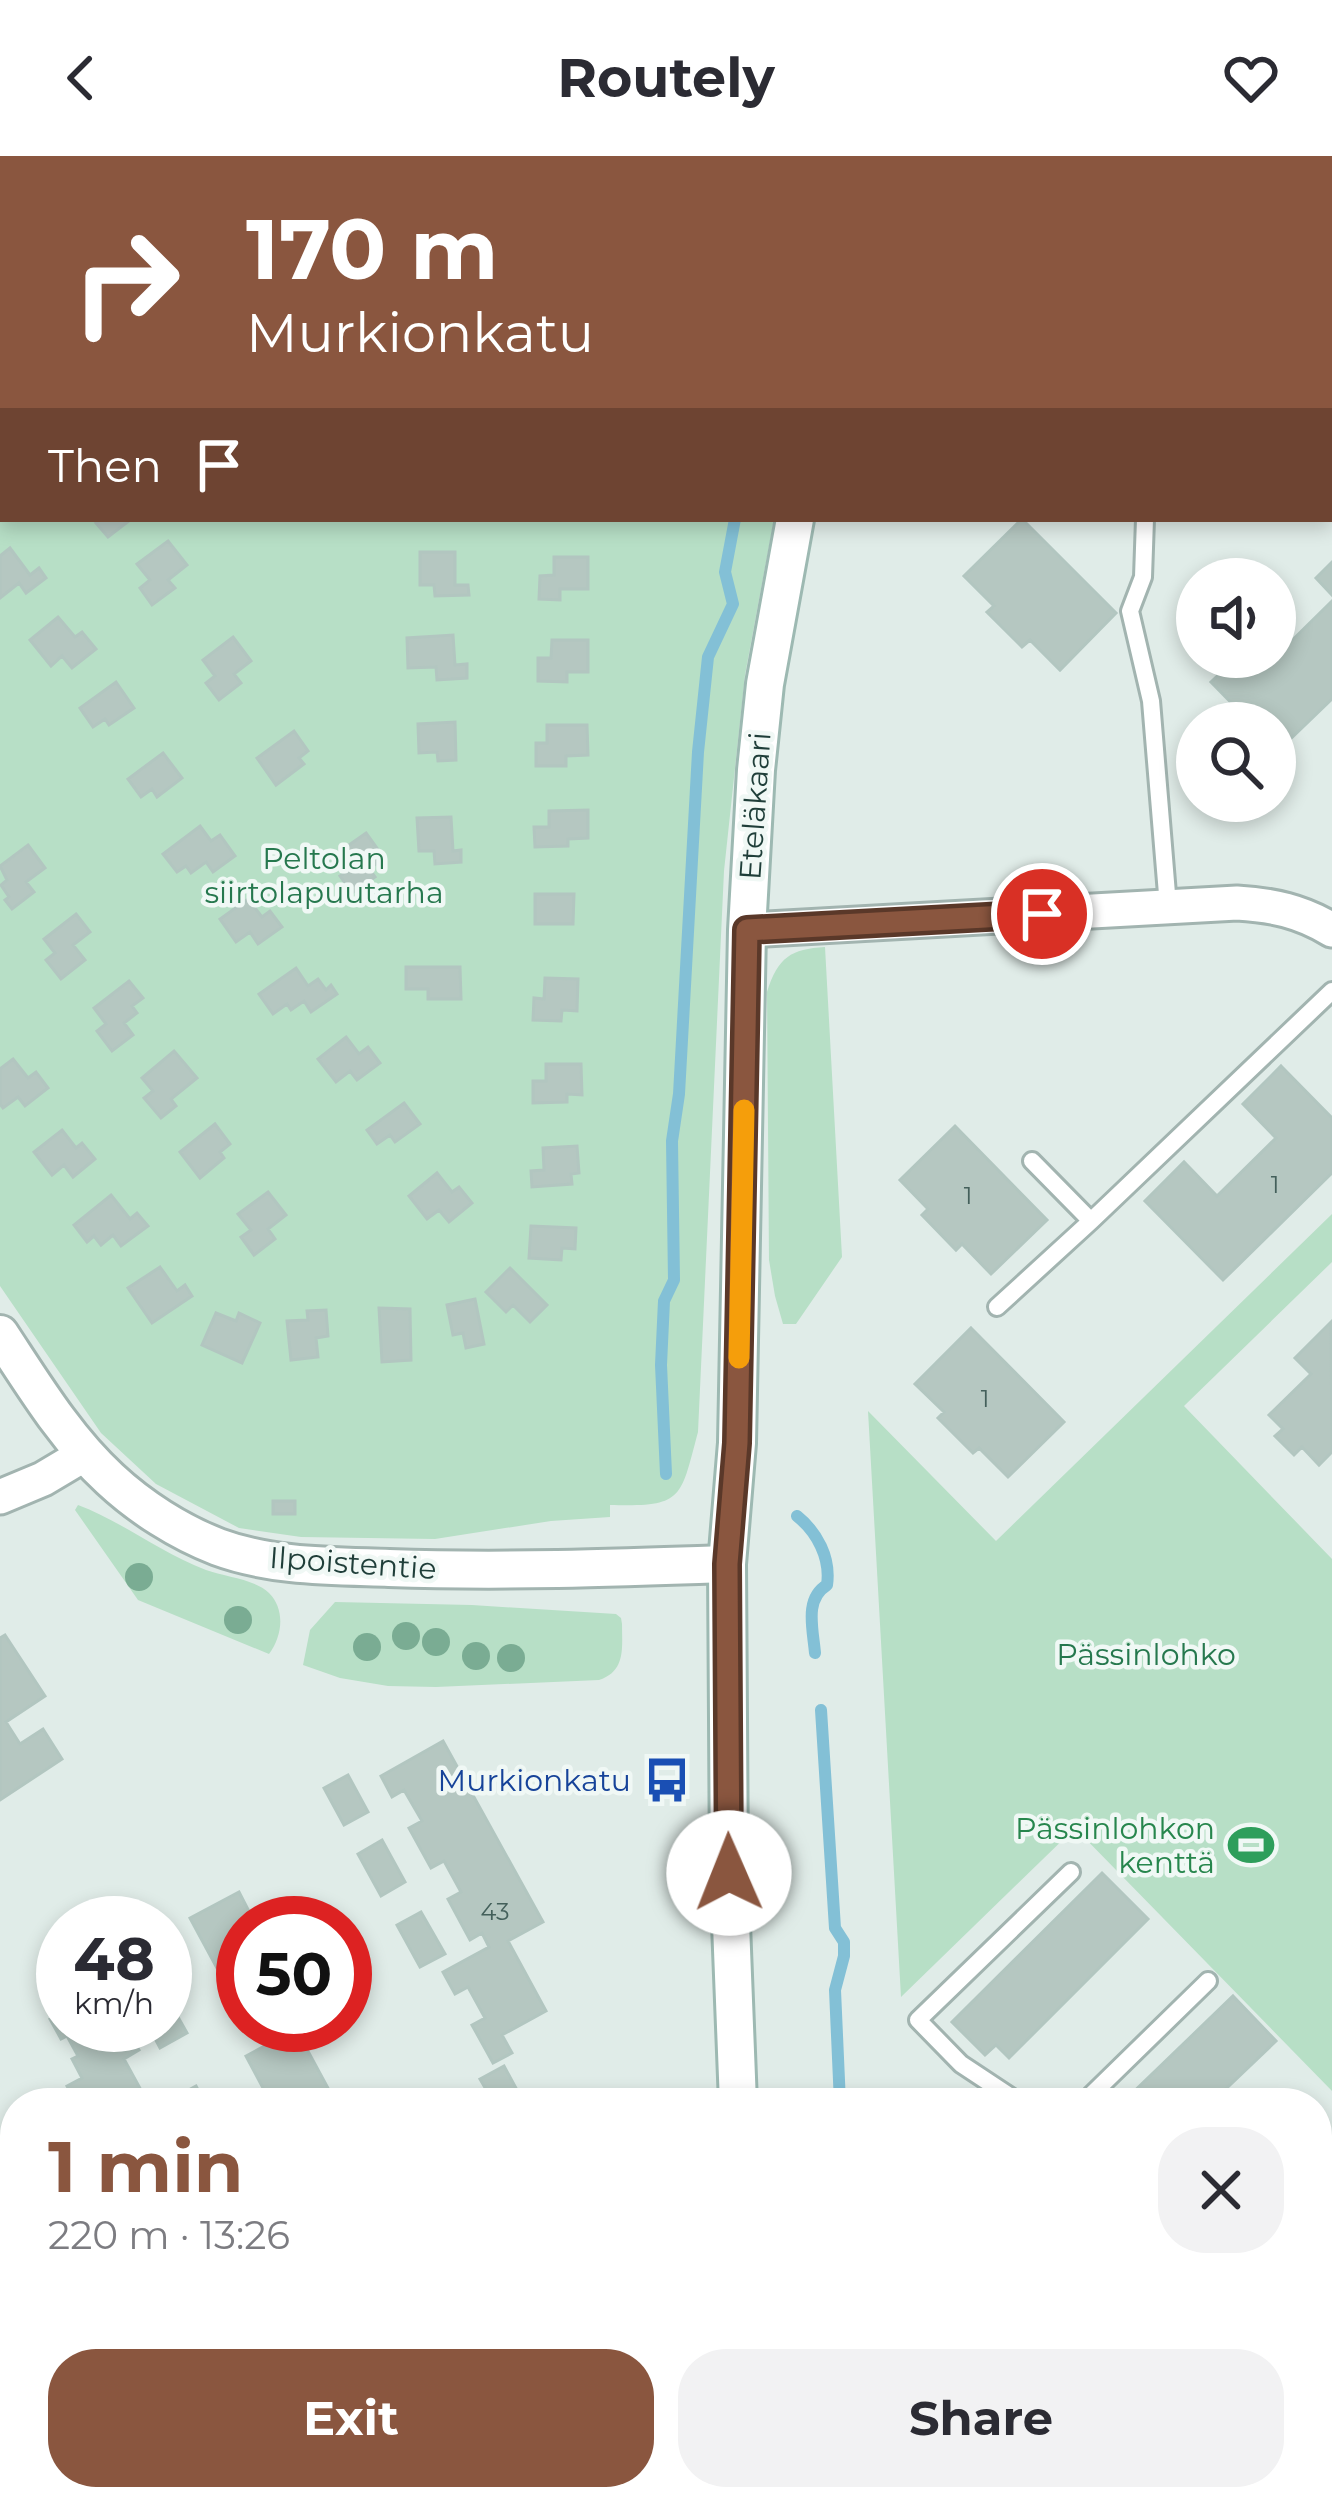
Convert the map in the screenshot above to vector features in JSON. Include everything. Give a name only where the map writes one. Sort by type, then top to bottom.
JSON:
[{"type":"main road","name":"Eteläkaari","points":[[737,2088],[729,1873],[727,1564],[737,1443],[747,930],[765,684],[794,522]]},
{"type":"main road","name":"Ilpoistentie","points":[[0,1334],[39,1394],[110,1479],[160,1518],[218,1547],[265,1560],[314,1565],[469,1570],[727,1564]]},
{"type":"street","points":[[747,930],[1237,903],[1300,913],[1332,930]]},
{"type":"street","points":[[0,1497],[86,1454]]},
{"type":"lane","points":[[1145,522],[1143,578],[1130,611],[1151,701],[1168,906]]},
{"type":"lane","points":[[998,1307],[1332,991]]},
{"type":"lane","points":[[1032,1161],[1091,1221]]},
{"type":"lane","points":[[997,2088],[961,2064],[918,2020],[1071,1872]]},
{"type":"lane","points":[[1098,2088],[1208,1982]]},
{"type":"green space","name":"Peltolan siirtolapuutarha","points":[[0,522],[773,522],[745,675],[724,871],[698,1432],[675,1494],[652,1504],[610,1505],[610,1517],[435,1539],[301,1537],[239,1528],[156,1484],[101,1433],[0,1286]]},
{"type":"green space","points":[[825,947],[842,1257],[796,1324],[783,1324],[769,1260],[767,992],[787,957]]},
{"type":"green space","name":"Pässinlohko","points":[[1332,1214],[1332,1262],[1184,1406],[1332,1559],[1332,2088],[1075,1828],[901,1997],[868,1411],[996,1541]]},
{"type":"green space","points":[[78,1505],[189,1563],[263,1588],[280,1615],[277,1640],[269,1654],[138,1600],[75,1510]]},
{"type":"green space","points":[[335,1602],[616,1614],[622,1624],[621,1658],[614,1671],[599,1680],[436,1687],[340,1678],[303,1665],[310,1630]]},
{"type":"building","points":[[98,522],[127,522],[108,537]]},
{"type":"building","points":[[1019,522],[1025,522],[1116,613],[1060,670],[1030,640],[1022,647],[987,612],[994,606],[964,576]]},
{"type":"building","points":[[168,541],[187,565],[168,580],[175,588],[152,605],[140,588],[150,580],[137,564]]},
{"type":"building","points":[[10,548],[30,575],[39,568],[46,578],[26,593],[19,583],[0,598],[0,556]]},
{"type":"building","points":[[420,552],[455,552],[455,585],[468,585],[469,595],[435,596],[434,585],[420,585]]},
{"type":"building","points":[[554,557],[588,557],[588,589],[560,589],[560,600],[539,599],[540,576],[554,575]]},
{"type":"building","points":[[1332,562],[1332,595],[1316,578]]},
{"type":"building","points":[[1332,601],[1332,699],[1296,734],[1296,702],[1231,702],[1211,682],[1215,678],[1296,678],[1296,636]]},
{"type":"building","points":[[58,617],[75,637],[82,632],[96,649],[72,668],[62,656],[51,666],[30,640]]},
{"type":"building","points":[[453,635],[455,665],[467,664],[467,678],[437,680],[436,667],[408,668],[407,638]]},
{"type":"building","points":[[233,637],[251,661],[234,674],[241,683],[219,700],[206,683],[215,676],[203,660]]},
{"type":"building","points":[[552,640],[588,640],[588,672],[567,672],[567,682],[538,681],[538,658],[551,658]]},
{"type":"building","points":[[116,682],[134,708],[109,725],[105,719],[93,727],[80,708]]},
{"type":"building","points":[[455,722],[456,760],[438,761],[437,752],[419,753],[418,724]]},
{"type":"building","points":[[547,725],[587,725],[588,755],[566,756],[566,766],[536,766],[536,743],[547,743]]},
{"type":"building","points":[[294,731],[308,751],[299,758],[304,764],[276,785],[257,758]]},
{"type":"building","points":[[163,753],[182,778],[157,797],[152,789],[141,797],[128,779]]},
{"type":"building","points":[[588,810],[588,838],[568,839],[568,846],[535,847],[534,827],[549,827],[549,811]]},
{"type":"building","points":[[451,817],[453,851],[461,850],[461,862],[435,864],[434,851],[419,851],[417,818]]},
{"type":"building","points":[[200,826],[211,841],[220,835],[235,856],[213,872],[206,862],[191,873],[186,866],[177,872],[163,854]]},
{"type":"building","points":[[366,833],[384,858],[369,869],[375,877],[352,893],[340,876],[348,871],[336,854]]},
{"type":"building","points":[[28,845],[45,868],[26,882],[34,892],[12,909],[5,900],[9,897],[1,885],[7,880],[0,866]]},
{"type":"building","points":[[535,894],[574,894],[573,924],[535,924]]},
{"type":"building","points":[[248,899],[262,917],[270,911],[282,927],[258,944],[250,932],[236,942],[220,919]]},
{"type":"building","points":[[76,914],[90,932],[73,945],[85,960],[61,979],[46,960],[55,953],[44,939]]},
{"type":"building","points":[[406,967],[460,967],[461,999],[428,999],[428,989],[406,989]]},
{"type":"building","points":[[296,968],[308,986],[318,979],[326,990],[331,985],[337,994],[311,1012],[304,1001],[291,1010],[287,1004],[273,1014],[259,994]]},
{"type":"building","points":[[545,978],[578,979],[577,1011],[562,1010],[561,1021],[533,1020],[534,998],[544,999]]},
{"type":"building","points":[[129,981],[143,998],[132,1006],[137,1013],[124,1023],[133,1035],[112,1051],[97,1031],[106,1024],[94,1008]]},
{"type":"building","points":[[346,1037],[359,1054],[368,1047],[380,1063],[357,1080],[350,1071],[336,1082],[318,1059]]},
{"type":"building","points":[[174,1051],[197,1078],[171,1099],[176,1106],[161,1118],[144,1098],[153,1091],[142,1078]]},
{"type":"building","points":[[13,1059],[28,1078],[36,1072],[48,1088],[25,1106],[18,1097],[3,1108],[0,1069]]},
{"type":"building","points":[[546,1064],[581,1064],[582,1095],[567,1094],[567,1102],[533,1103],[533,1081],[546,1081]]},
{"type":"building","points":[[1281,1066],[1332,1118],[1332,1173],[1223,1280],[1145,1201],[1184,1162],[1217,1196],[1276,1138],[1243,1104]]},
{"type":"building","points":[[404,1103],[420,1124],[395,1142],[390,1135],[377,1144],[367,1130]]},
{"type":"building","points":[[215,1124],[230,1144],[220,1152],[224,1158],[200,1178],[180,1152]]},
{"type":"building","points":[[955,1126],[1047,1220],[991,1274],[962,1244],[956,1250],[922,1215],[928,1209],[900,1180]]},
{"type":"building","points":[[62,1130],[76,1148],[82,1143],[95,1159],[73,1177],[64,1165],[52,1175],[34,1152]]},
{"type":"building","points":[[577,1146],[579,1173],[571,1174],[572,1184],[532,1187],[531,1171],[544,1170],[543,1148]]},
{"type":"building","points":[[437,1173],[452,1192],[459,1187],[472,1203],[449,1222],[439,1210],[427,1219],[409,1196]]},
{"type":"building","points":[[268,1192],[286,1215],[268,1229],[275,1239],[254,1255],[241,1237],[251,1230],[238,1214]]},
{"type":"building","points":[[111,1195],[130,1219],[137,1213],[148,1226],[121,1246],[113,1235],[101,1245],[94,1236],[87,1242],[74,1225]]},
{"type":"building","points":[[531,1226],[576,1228],[575,1249],[562,1248],[561,1260],[529,1258]]},
{"type":"building","points":[[160,1267],[177,1291],[185,1285],[192,1296],[152,1323],[128,1288]]},
{"type":"building","points":[[510,1268],[547,1305],[530,1322],[513,1305],[506,1312],[486,1292]]},
{"type":"building","points":[[475,1299],[484,1344],[466,1348],[463,1333],[453,1335],[447,1305]]},
{"type":"building","points":[[379,1308],[410,1309],[411,1360],[382,1362]]},
{"type":"building","points":[[326,1310],[328,1336],[316,1338],[318,1357],[291,1360],[287,1321],[308,1320],[307,1311]]},
{"type":"building","points":[[216,1313],[236,1321],[239,1313],[260,1323],[242,1363],[202,1345]]},
{"type":"building","points":[[1331,1322],[1332,1452],[1319,1465],[1302,1447],[1294,1455],[1275,1436],[1283,1429],[1269,1415],[1311,1374],[1295,1358]]},
{"type":"building","points":[[971,1328],[1064,1422],[1008,1477],[979,1448],[973,1453],[938,1418],[944,1412],[915,1384]]},
{"type":"building","points":[[273,1501],[295,1501],[295,1514],[273,1514]]},
{"type":"building","points":[[5,1635],[45,1696],[6,1722],[20,1744],[43,1729],[62,1759],[0,1800],[0,1638]]},
{"type":"building","points":[[443,1741],[543,1922],[508,1941],[546,2011],[502,2035],[512,2053],[493,2063],[472,2025],[485,2018],[468,1987],[455,1994],[443,1972],[489,1947],[482,1933],[470,1940],[448,1899],[461,1892],[444,1861],[431,1868],[409,1828],[422,1821],[404,1790],[392,1797],[381,1776]]},
{"type":"building","points":[[348,1775],[368,1812],[344,1825],[324,1788]]},
{"type":"building","points":[[382,1840],[405,1882],[381,1896],[358,1854]]},
{"type":"building","points":[[1102,1873],[1148,1919],[1009,2058],[996,2045],[985,2055],[952,2022]]},
{"type":"building","points":[[216,1904],[216,1966],[192,1922],[192,1917]]},
{"type":"building","points":[[421,1912],[445,1954],[420,1967],[397,1925]]},
{"type":"building","points":[[1233,1996],[1276,2041],[1227,2088],[1138,2088]]},
{"type":"building","points":[[76,2052],[136,2052],[124,2059],[140,2088],[68,2088],[82,2078],[72,2059],[78,2056]]},
{"type":"building","points":[[253,2052],[308,2052],[328,2088],[263,2088],[246,2056]]},
{"type":"building","points":[[504,2066],[516,2088],[485,2088],[480,2079]]},
{"type":"waterway","points":[[666,1474],[661,1365],[664,1301],[674,1280],[672,1141],[679,1094],[698,752],[708,657],[733,604],[725,572],[734,522]]},
{"type":"waterway","points":[[797,1516],[816,1538],[827,1565],[827,1585],[813,1606],[815,1653]]},
{"type":"waterway","points":[[821,1710],[835,1928],[844,1942],[835,1990],[839,2088]]},
{"type":"slow traffic","points":[[739,1358],[744,1110]]},
{"type":"place","name":"Murkionkatu","points":[[667,1780]]},
{"type":"place","name":"Pässinlohkon kenttä","points":[[1251,1845]]},
{"type":"route","points":[[729,1873],[727,1564],[737,1443],[747,930],[1042,914]]}]
